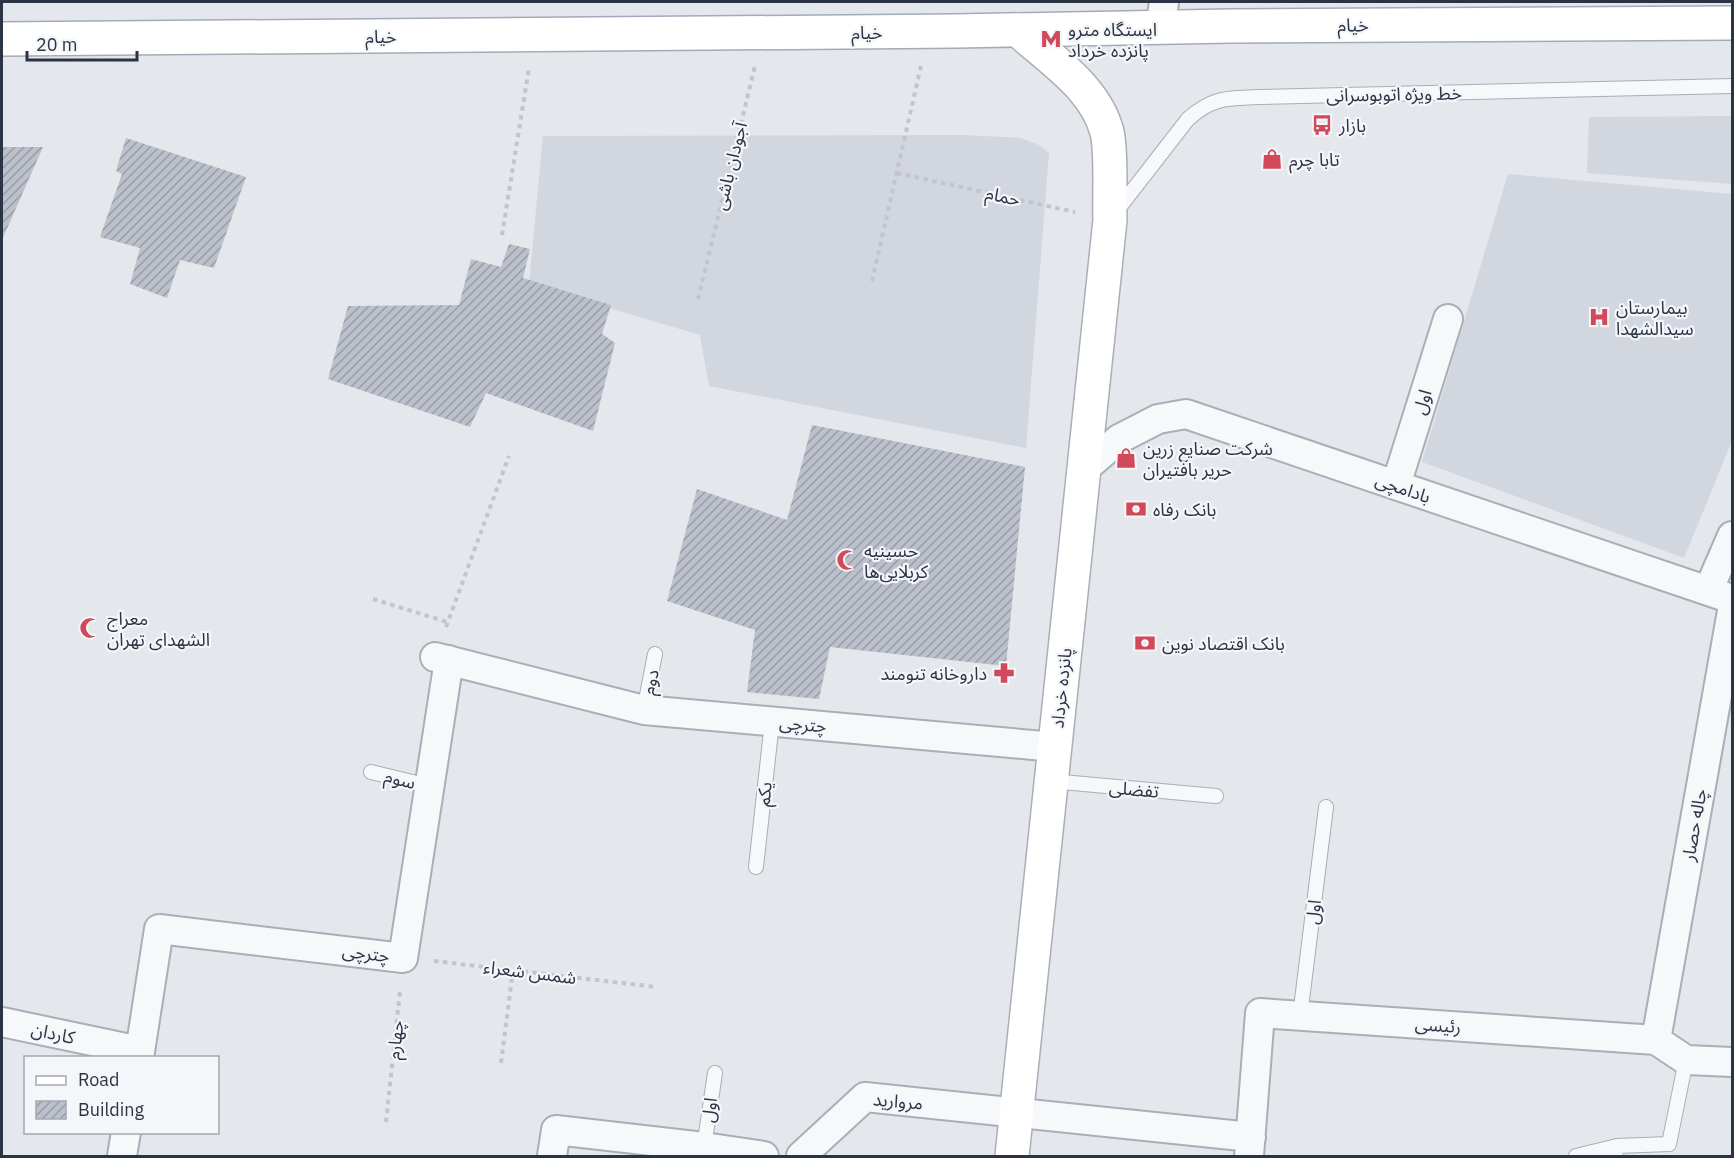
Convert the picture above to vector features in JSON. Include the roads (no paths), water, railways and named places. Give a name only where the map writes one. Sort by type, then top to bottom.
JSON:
[{"type":"main road","name":"خیام","points":[[2,39],[1018,30],[1162,15],[1243,26],[1732,23]]},
{"type":"main road","name":"پانزده خرداد","points":[[1012,1156],[1110,220],[1107,134],[1099,110],[1083,87],[1018,30]]},
{"type":"street","name":"اول","points":[[1396,485],[1448,319]]},
{"type":"street","name":"بادامچی","points":[[1084,469],[1119,439],[1158,419],[1186,414],[1720,595]]},
{"type":"street","points":[[1720,595],[1732,536]]},
{"type":"street","name":"چاله حصار","points":[[1656,1040],[1732,611]]},
{"type":"street","name":"چترچی","points":[[139,1054],[159,929],[403,958],[429,786],[442,658],[644,710],[1055,747]]},
{"type":"street","name":"رئیسی","points":[[1017,1112],[1250,1147],[1260,1013],[1656,1040],[1686,1060]]},
{"type":"street","name":"کاردان","points":[[2,1022],[139,1054]]},
{"type":"street","points":[[1686,1060],[1732,1062]]},
{"type":"street","name":"مروارید","points":[[801,1156],[866,1097],[1017,1112]]},
{"type":"street","points":[[552,1156],[556,1130],[764,1156]]},
{"type":"street","points":[[122,1156],[126,1134]]},
{"type":"lane","name":"خط ویژه اتوبوسرانی","points":[[1110,220],[1188,119],[1202,107],[1220,100],[1260,97],[1732,86]]},
{"type":"lane","name":"دوم","points":[[644,710],[656,654]]},
{"type":"lane","name":"یکم","points":[[756,867],[772,722]]},
{"type":"lane","name":"سوم","points":[[371,772],[429,786]]},
{"type":"lane","name":"تفضلی","points":[[1051,781],[1216,796]]},
{"type":"lane","name":"اول","points":[[1300,1016],[1326,807]]},
{"type":"lane","points":[[1576,1156],[1669,1143],[1686,1060]]},
{"type":"lane","name":"اول","points":[[704,1147],[715,1073]]},
{"type":"place","name":"ایستگاه مترو پانزده خرداد","points":[[1051,39]]},
{"type":"place","name":"بازار","points":[[1322,125]]},
{"type":"place","name":"تابا چرم","points":[[1272,159]]},
{"type":"place","name":"بیمارستان سیدالشهدا","points":[[1599,317]]},
{"type":"place","name":"شرکت صنایع زرین حریر بافتیران","points":[[1126,458]]},
{"type":"place","name":"بانک رفاه","points":[[1136,509]]},
{"type":"place","name":"حسینیه کربلایی‌ها","points":[[847,560]]},
{"type":"place","name":"معراج الشهدای تهران","points":[[90,628]]},
{"type":"place","name":"بانک اقتصاد نوین","points":[[1145,643]]},
{"type":"place","name":"داروخانه تنومند","points":[[1004,673]]}]
